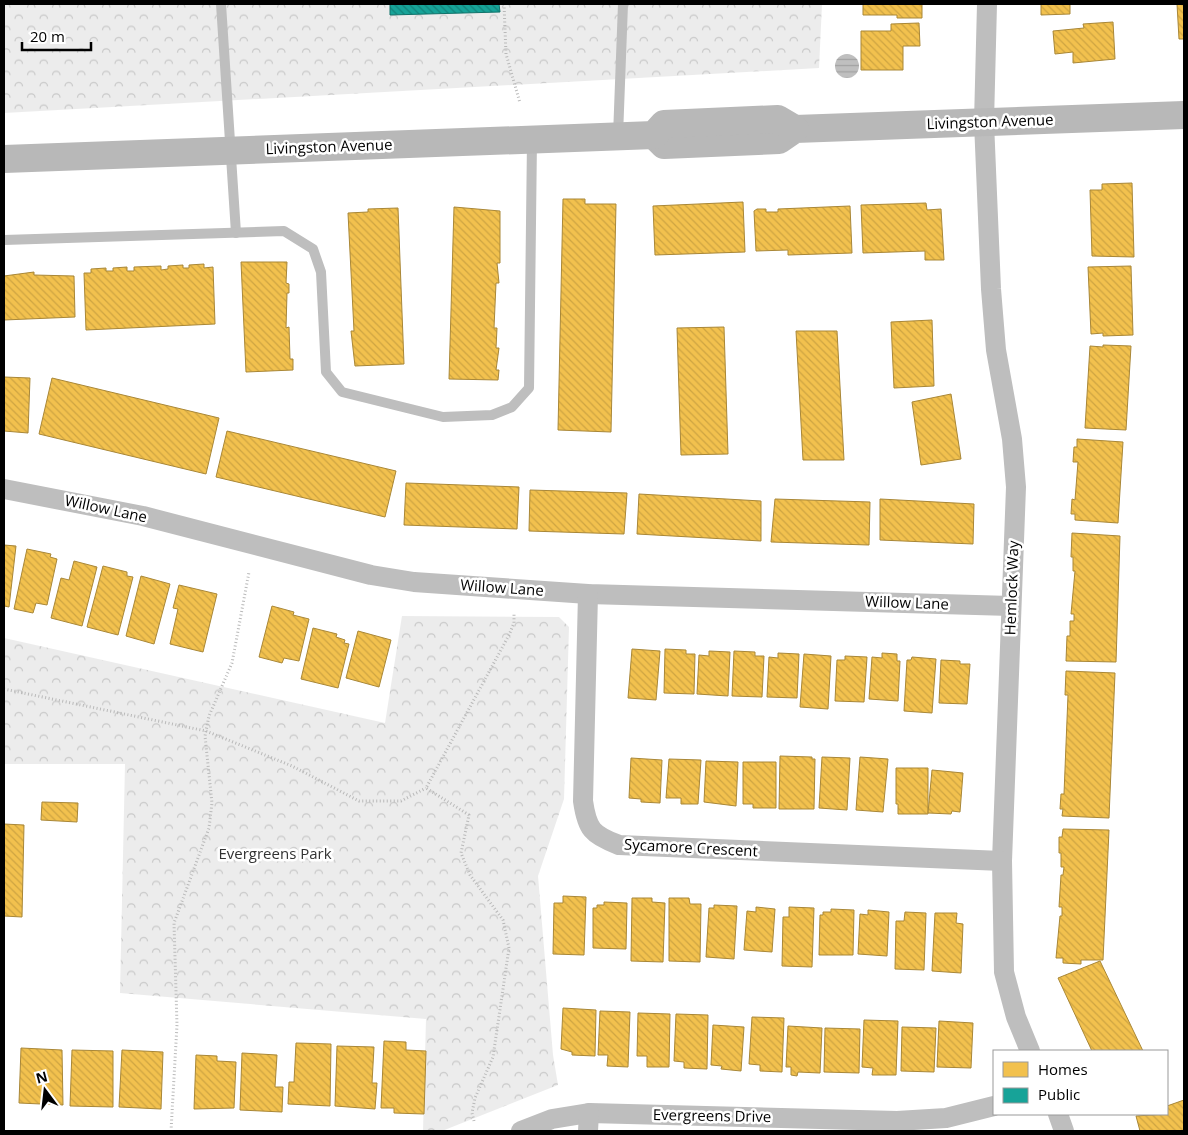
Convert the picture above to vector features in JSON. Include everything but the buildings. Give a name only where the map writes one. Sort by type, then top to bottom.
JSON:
[{"type":"main road","name":"Livingston Avenue","points":[[4,159],[654,135],[664,145],[779,140],[795,129],[1184,115]]},
{"type":"street","name":"Hemlock Way","points":[[987,4],[984,122],[996,350],[1012,439],[1016,487],[1002,861],[1004,972],[1016,1017],[1030,1050]]},
{"type":"street","name":"Willow Lane","points":[[4,489],[143,516],[371,575],[414,582],[588,594],[1011,606]]},
{"type":"street","name":"Sycamore Crescent","points":[[588,594],[583,802],[586,822],[601,838],[619,845],[1002,861]]},
{"type":"street","name":"Evergreens Drive","points":[[522,1131],[552,1118],[588,1122],[897,1121],[946,1118],[993,1106]]},
{"type":"street","points":[[1058,1115],[1064,1131]]},
{"type":"lane","points":[[221,4],[236,233]]},
{"type":"lane","points":[[618,137],[623,4]]},
{"type":"lane","points":[[4,240],[284,231],[313,249],[320,272],[326,372],[342,392],[443,417],[492,415],[512,407],[529,388],[532,140]]},
{"type":"path","points":[[504,4],[506,54],[520,103]]},
{"type":"path","points":[[171,1131],[177,1025],[174,923],[209,828],[212,803],[206,731],[209,716],[232,663],[249,572]]},
{"type":"path","points":[[4,689],[206,731],[292,766],[359,802],[400,801],[426,788],[509,635],[514,623],[514,614]]},
{"type":"path","points":[[426,788],[469,814],[461,854],[470,875],[503,920],[507,934],[507,962],[493,1057],[475,1098],[472,1113],[474,1120]]},
{"type":"green space","points":[[4,4],[822,4],[819,68],[4,113]]},
{"type":"green space","name":"Evergreens Park","points":[[402,616],[559,617],[569,627],[564,799],[538,876],[553,1055],[558,1085],[442,1131],[423,1131],[426,1019],[120,993],[125,764],[4,764],[4,638],[385,723]]},
{"type":"shaded area","points":[[847,54],[856,57],[859,66],[856,75],[847,78],[838,75],[835,66],[838,57]]}]
